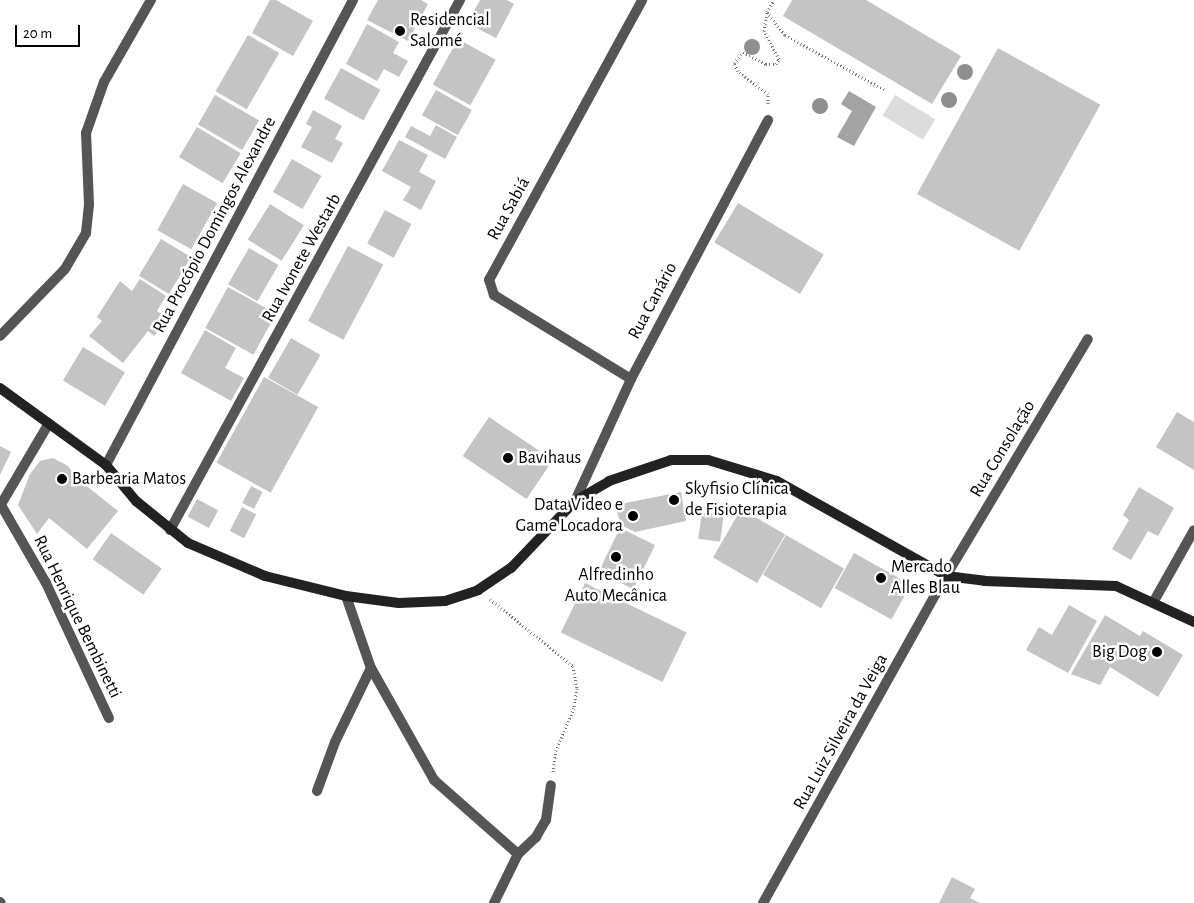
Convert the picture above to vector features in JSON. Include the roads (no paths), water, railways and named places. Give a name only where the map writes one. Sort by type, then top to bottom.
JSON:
[{"type":"main road","points":[[0,388],[106,465],[136,501],[170,530],[208,553],[265,576],[346,596],[399,603],[445,602],[478,590],[511,568],[575,501],[608,481],[635,470],[671,460],[708,460],[777,481],[946,576],[985,581],[1116,586],[1154,601],[1194,622]]},
{"type":"street","points":[[0,336],[65,269],[86,233],[89,204],[86,133],[104,82],[151,0]]},
{"type":"street","name":"Rua Procópio Domingos Alexandre","points":[[106,465],[353,0]]},
{"type":"street","name":"Rua Ivonete Westarb","points":[[170,530],[460,0]]},
{"type":"street","name":"Rua Sabiá","points":[[630,379],[494,295],[489,280],[642,0]]},
{"type":"street","name":"Rua Canário","points":[[575,501],[630,379],[768,120]]},
{"type":"street","name":"Rua Consolação","points":[[946,576],[1088,339]]},
{"type":"street","points":[[0,506],[49,423]]},
{"type":"street","name":"Rua Henrique Bembinetti","points":[[0,506],[46,583],[108,718]]},
{"type":"street","points":[[1154,601],[1194,530]]},
{"type":"street","name":"Rua Luiz Silveira da Veiga","points":[[763,903],[946,576]]},
{"type":"street","points":[[346,596],[371,668],[434,780],[518,854]]},
{"type":"street","points":[[317,792],[335,742],[371,668]]},
{"type":"street","points":[[494,903],[518,854],[536,837],[546,820],[551,785]]},
{"type":"place","name":"Residencial Salomé","points":[[400,31]]},
{"type":"place","name":"Bavihaus","points":[[508,458]]},
{"type":"place","name":"Barbearia Matos","points":[[62,479]]},
{"type":"place","name":"Skyfisio Clínica de Fisioterapia","points":[[674,500]]},
{"type":"place","name":"Data Video e Game Locadora","points":[[633,516]]},
{"type":"place","name":"Alfredinho Auto Mecânica","points":[[616,557]]},
{"type":"place","name":"Mercado Alles Blau","points":[[881,578]]},
{"type":"place","name":"Big Dog","points":[[1157,652]]}]
